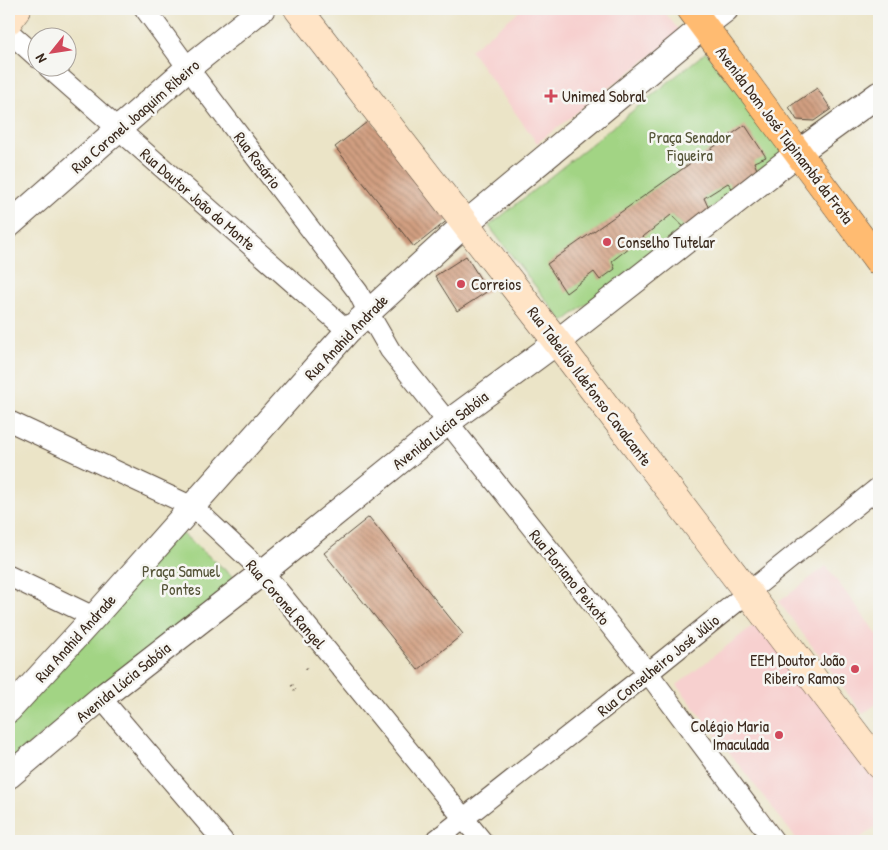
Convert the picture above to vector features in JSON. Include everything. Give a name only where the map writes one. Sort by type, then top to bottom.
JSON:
[{"type":"main road","points":[[9,20],[17,9]]},
{"type":"main road","name":"Rua Tabelião Ildefonso Cavalcante","points":[[298,9],[557,342],[879,765]]},
{"type":"main road","name":"Avenida Dom José Tupinambá da Frota","points":[[697,17],[879,262]]},
{"type":"street","name":"Rua Rosário","points":[[145,9],[358,292],[368,312]]},
{"type":"street","name":"Rua Coronel Joaquim Ribeiro","points":[[9,225],[188,68],[262,9]]},
{"type":"street","name":"Rua Anahid Andrade","points":[[9,710],[193,507],[348,331],[464,224],[697,17],[726,9]]},
{"type":"street","points":[[9,32],[28,49]]},
{"type":"street","name":"Rua Doutor João do Monte","points":[[60,78],[348,331]]},
{"type":"street","name":"Avenida Lúcia Sabóia","points":[[9,776],[101,698],[263,572],[447,423],[557,342],[798,153],[879,94]]},
{"type":"street","name":"Rua Floriano Peixoto","points":[[368,312],[390,350],[648,673],[774,841]]},
{"type":"street","name":"Rua Coronel Rangel","points":[[9,421],[193,507],[263,572],[482,841]]},
{"type":"street","name":"Rua Conselheiro José Júlio","points":[[435,841],[464,820],[879,487]]},
{"type":"street","points":[[9,576],[94,617]]},
{"type":"street","points":[[101,698],[223,841]]},
{"type":"path","points":[[292,686],[295,690]]},
{"type":"shaded area","name":"Unimed Sobral","points":[[522,9],[662,9],[681,33],[537,143],[470,50]]},
{"type":"shaded area","name":"EEM Doutor João Ribeiro Ramos","points":[[826,566],[879,637],[879,702],[863,714],[779,602]]},
{"type":"shaded area","name":"Colégio Maria Imaculada","points":[[760,620],[879,784],[879,824],[856,841],[798,841],[677,685]]},
{"type":"green space","name":"Praça Senador Figueira","points":[[706,52],[786,151],[563,322],[489,226]]},
{"type":"green space","name":"Praça Samuel Pontes","points":[[178,530],[237,580],[9,761],[9,726]]},
{"type":"building","points":[[817,88],[831,109],[814,121],[797,120],[789,107]]},
{"type":"building","points":[[371,119],[449,219],[414,247],[335,147]]},
{"type":"building","points":[[745,125],[766,157],[754,162],[758,172],[735,192],[728,183],[704,198],[710,211],[686,229],[671,215],[612,261],[615,269],[600,280],[594,272],[566,293],[547,264]]},
{"type":"building","name":"Correios","points":[[466,256],[488,291],[457,311],[435,276]]},
{"type":"building","points":[[369,517],[463,634],[418,670],[324,553]]},
{"type":"place","name":"Unimed Sobral","points":[[551,96]]},
{"type":"place","name":"Conselho Tutelar","points":[[607,242]]},
{"type":"place","name":"Correios","points":[[461,284]]},
{"type":"place","name":"EEM Doutor João Ribeiro Ramos","points":[[855,669]]},
{"type":"place","name":"Colégio Maria Imaculada","points":[[779,735]]}]
